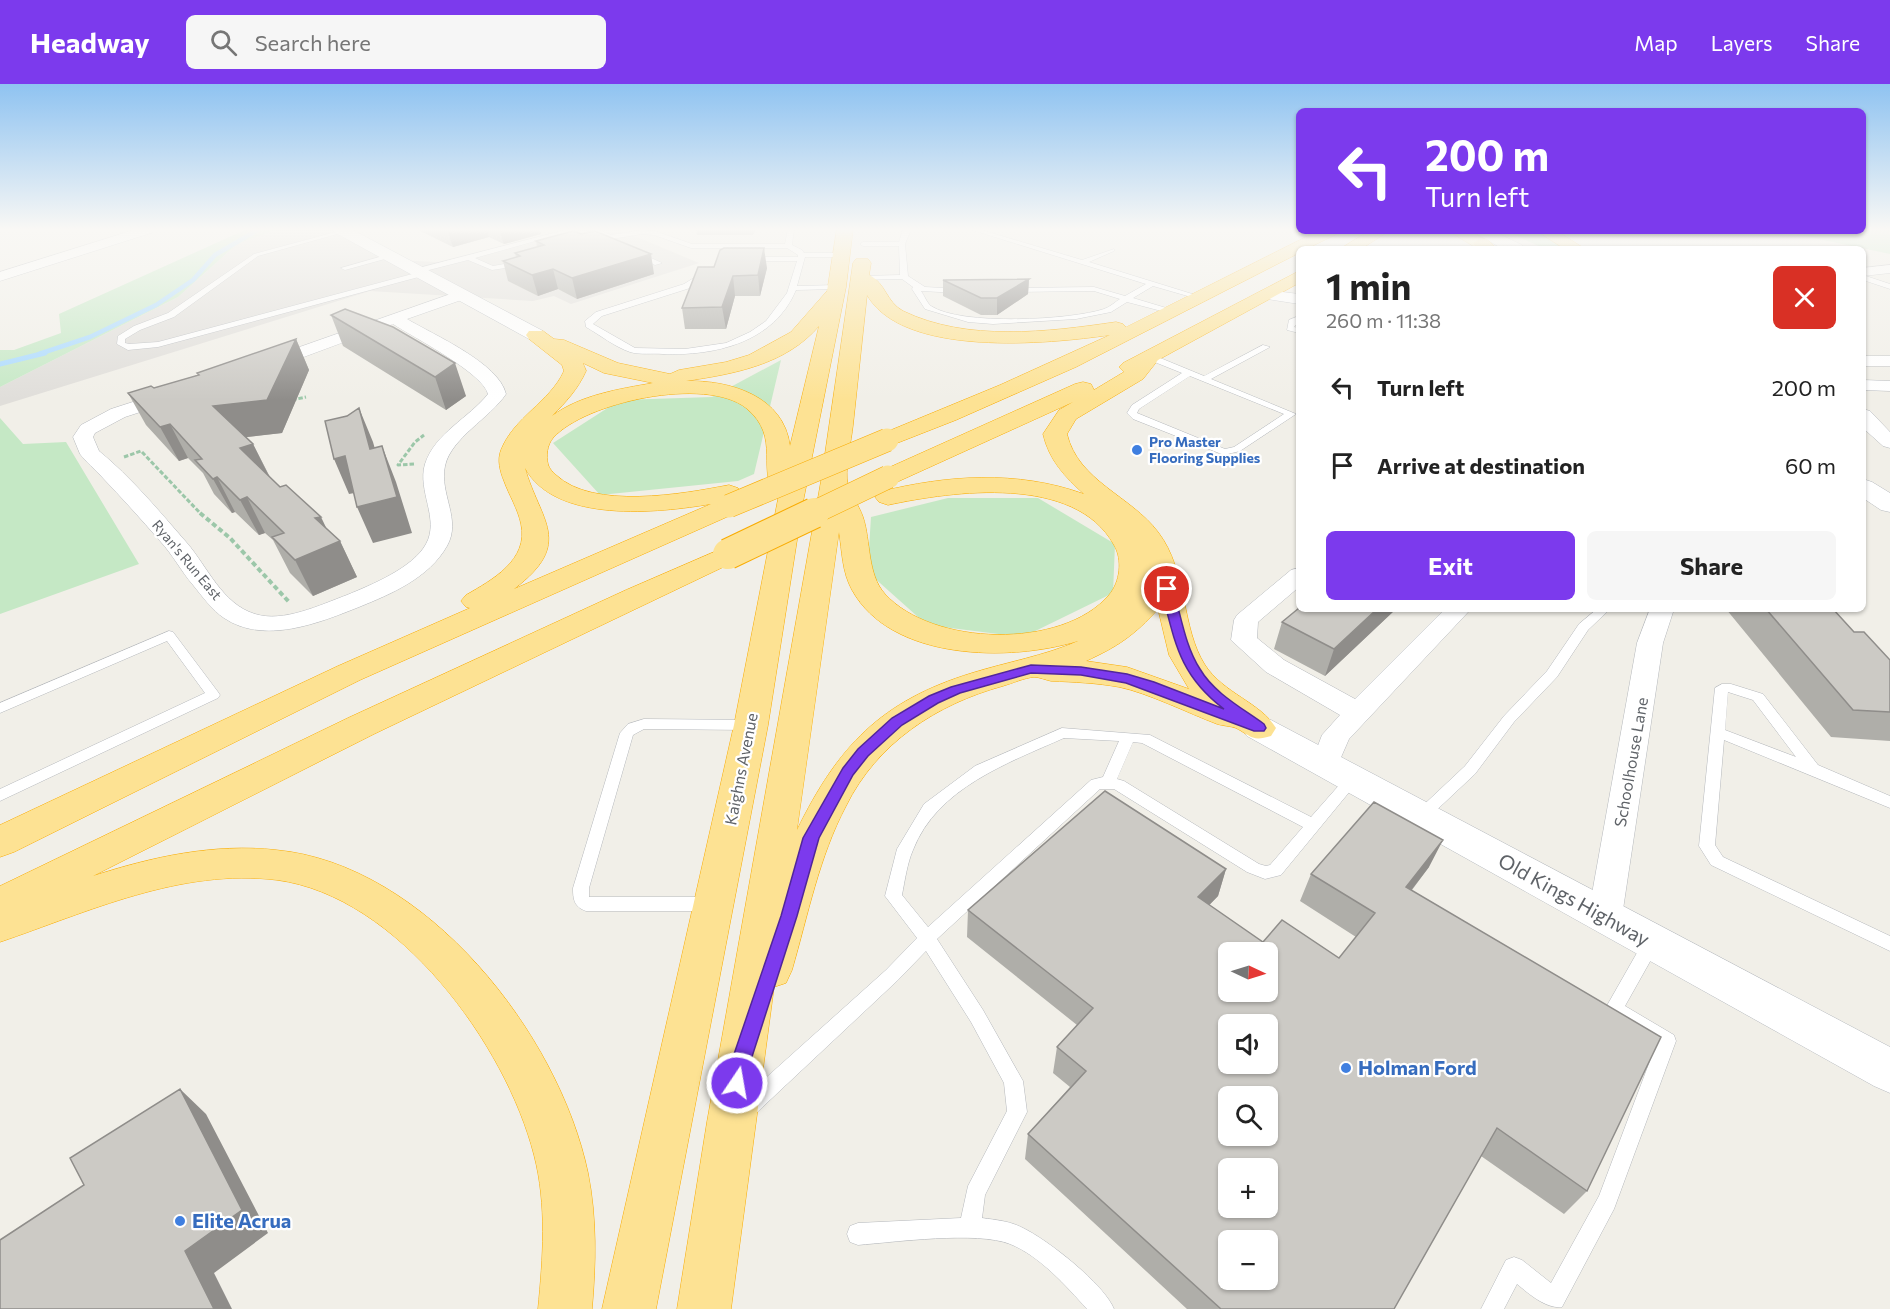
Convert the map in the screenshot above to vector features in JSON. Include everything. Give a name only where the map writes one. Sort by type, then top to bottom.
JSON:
[{"type":"highway","points":[[704,1309],[820,477],[859,286]]},
{"type":"highway","points":[[874,286],[879,299],[894,314],[911,322],[947,330],[1006,337],[1049,337],[1148,324]]},
{"type":"highway","points":[[0,842],[349,673],[733,499],[820,477],[887,440],[963,409],[1148,324],[1219,286]]},
{"type":"highway","points":[[0,906],[231,789],[423,696],[728,554],[798,510],[844,511],[1150,357],[1266,295],[1291,286]]},
{"type":"highway","points":[[530,425],[585,396],[619,386],[727,367],[770,354],[806,328],[837,287]]},
{"type":"highway","name":"Kaighns Avenue","points":[[629,1309],[798,510],[837,287]]},
{"type":"highway","points":[[536,335],[612,368],[663,379]]},
{"type":"highway","points":[[349,673],[509,580],[524,564],[533,549],[536,529],[513,475],[511,457],[517,441],[569,383],[575,371],[572,362],[536,335]]},
{"type":"highway","points":[[1150,357],[1135,374],[1067,415],[1058,427],[1055,441],[1067,465],[1144,531],[1157,551],[1188,662],[1204,685],[1259,728]]},
{"type":"highway","points":[[733,499],[660,503],[622,503],[590,499],[567,493],[546,481],[536,467],[535,450],[544,435],[562,419],[599,401],[656,389],[694,388],[726,393],[759,406],[772,420],[780,473],[798,510]]},
{"type":"highway","points":[[820,477],[850,519],[858,569],[867,590],[884,610],[908,625],[923,631],[973,642],[1013,643],[1053,638],[1072,633],[1101,618],[1113,609],[1129,588],[1134,567],[1130,546],[1103,516],[1070,499],[1029,488],[976,484],[888,487]]},
{"type":"highway","points":[[740,1063],[789,916],[811,838],[848,771],[880,736],[925,704],[965,687],[1031,669],[1094,646],[1128,626],[1149,603],[1163,573]]},
{"type":"highway","points":[[1031,669],[1081,671],[1127,678],[1259,728]]},
{"type":"highway","points":[[0,925],[107,886],[133,879],[170,871],[227,864],[278,865],[326,876],[350,887],[392,913],[440,955],[469,987],[513,1046],[533,1084],[550,1124],[560,1158],[566,1198],[569,1238],[565,1309]]},
{"type":"street","points":[[446,286],[536,335]]},
{"type":"street","name":"Ryan's Run East","points":[[394,318],[475,367],[495,385],[497,394],[491,405],[450,440],[439,454],[433,481],[442,532],[436,546],[424,560],[407,573],[364,596],[314,615],[267,623],[248,621],[234,614],[203,582],[179,548],[90,454],[83,437],[88,429],[118,413],[234,376],[394,318],[462,295]]},
{"type":"street","points":[[1266,295],[1296,299]]},
{"type":"street","points":[[1866,361],[1890,362]]},
{"type":"street","points":[[1866,387],[1890,386]]},
{"type":"street","points":[[1866,420],[1890,442]]},
{"type":"street","points":[[1866,470],[1890,485]]},
{"type":"street","points":[[1866,489],[1890,504]]},
{"type":"street","points":[[1296,578],[1246,620],[1244,640],[1275,666],[1358,713]]},
{"type":"street","points":[[1339,772],[1336,735],[1456,612]]},
{"type":"street","name":"Schoolhouse Lane","points":[[1605,916],[1650,643],[1658,612]]},
{"type":"street","name":"Old Kings Highway","points":[[1259,728],[1890,1071]]},
{"type":"lane","points":[[212,286],[177,311],[128,333],[121,339],[121,344],[128,346],[158,344],[368,286]]},
{"type":"lane","points":[[683,286],[599,314],[590,321],[589,325],[633,350],[702,351],[728,345],[753,334],[769,323],[793,288],[837,287]]},
{"type":"lane","points":[[913,286],[927,307],[968,320],[993,322],[1076,317],[1107,310],[1146,286]]},
{"type":"lane","points":[[1162,286],[1198,297]]},
{"type":"lane","points":[[916,289],[966,291]]},
{"type":"lane","points":[[1001,290],[1095,289],[1170,312]]},
{"type":"lane","points":[[1296,320],[1292,322],[1290,328],[1296,330]]},
{"type":"lane","points":[[1204,379],[1266,347]]},
{"type":"lane","points":[[1150,357],[1291,414],[1230,453],[1136,417],[1131,413],[1135,407],[1189,373]]},
{"type":"lane","points":[[1421,816],[1470,770],[1509,719],[1552,674],[1583,627],[1600,612]]},
{"type":"lane","points":[[0,708],[170,635],[213,695],[0,795]]},
{"type":"lane","points":[[1813,769],[1758,697],[1731,688],[1722,688],[1707,846],[1717,861],[1890,944]]},
{"type":"lane","points":[[714,904],[586,904],[581,899],[582,888],[627,733],[633,727],[644,724],[751,724]]},
{"type":"lane","points":[[970,1229],[975,1193],[1017,1112],[1013,1081],[977,1016],[927,938],[893,896],[905,849],[929,808],[981,770],[1062,733],[1145,738],[1313,825]]},
{"type":"lane","points":[[1719,734],[1813,769],[1890,802]]},
{"type":"lane","points":[[1108,782],[1128,737]]},
{"type":"lane","points":[[731,1122],[892,975],[927,938],[1096,784],[1108,782],[1119,785],[1252,868],[1265,873],[1275,870],[1313,825],[1339,772]]},
{"type":"lane","points":[[1492,1309],[1514,1268],[1554,1299],[1607,1202],[1667,1041],[1614,1009],[1652,942]]},
{"type":"lane","points":[[858,1234],[970,1229],[1013,1234],[1039,1251],[1103,1309]]},
{"type":"path","points":[[285,401],[306,397]]},
{"type":"path","points":[[417,464],[398,465],[415,442],[424,435]]},
{"type":"path","points":[[123,458],[141,451],[209,522],[230,538],[292,605]]},
{"type":"shaded area","points":[[190,286],[627,286],[571,304],[554,296],[533,301],[370,291],[0,406],[0,387],[178,297]]},
{"type":"green space","points":[[121,286],[190,286],[178,297],[0,387],[0,350],[14,350],[61,333],[59,314]]},
{"type":"green space","points":[[781,360],[754,474],[738,481],[600,495],[553,443],[620,400],[712,397]]},
{"type":"green space","points":[[0,418],[23,444],[66,442],[139,564],[0,614]]},
{"type":"green space","points":[[948,498],[1038,498],[1115,544],[1113,593],[1023,637],[927,625],[871,575],[868,564],[871,517]]},
{"type":"building","points":[[691,286],[729,286],[722,307],[682,308]]},
{"type":"building","points":[[956,286],[1017,286],[997,298],[981,298]]},
{"type":"building","points":[[345,309],[393,327],[455,363],[435,377],[331,315]]},
{"type":"building","points":[[296,339],[267,400],[213,406],[253,444],[240,448],[280,487],[286,485],[321,517],[315,518],[340,541],[295,560],[272,537],[284,533],[247,497],[240,500],[217,477],[213,479],[195,460],[202,459],[170,424],[160,427],[128,393],[199,375],[197,373]]},
{"type":"building","points":[[359,408],[370,449],[382,446],[397,497],[357,507],[345,456],[334,459],[325,421],[347,416]]},
{"type":"building","points":[[1296,610],[1374,612],[1334,649],[1282,622]]},
{"type":"building","points":[[1769,612],[1836,612],[1854,632],[1864,632],[1890,660],[1890,712],[1853,710]]},
{"type":"building","name":"Holman Ford","points":[[1105,791],[1226,869],[1198,897],[1263,942],[1282,920],[1339,958],[1375,913],[1311,874],[1374,802],[1443,840],[1406,887],[1661,1037],[1587,1191],[1497,1128],[1394,1309],[1221,1309],[1028,1134],[1086,1071],[1057,1047],[1093,1008],[968,910]]},
{"type":"building","name":"Elite Acrua","points":[[180,1089],[242,1210],[185,1251],[214,1309],[0,1309],[0,1240],[84,1185],[70,1158]]},
{"type":"waterway","points":[[39,354],[90,337],[156,305],[184,286]]},
{"type":"waterway","points":[[0,364],[45,353]]},
{"type":"place","name":"Pro Master Flooring Supplies","points":[[1137,450]]},
{"type":"place","name":"Holman Ford","points":[[1346,1068]]},
{"type":"place","name":"Elite Acrua","points":[[180,1221]]},
{"type":"route","points":[[737,1083],[740,1063],[789,916],[803,861],[821,816],[834,792],[863,753],[880,736],[916,709],[955,690],[1031,669],[1081,671],[1127,678],[1149,685],[1259,728],[1215,695],[1195,673],[1184,652],[1167,589]]}]
